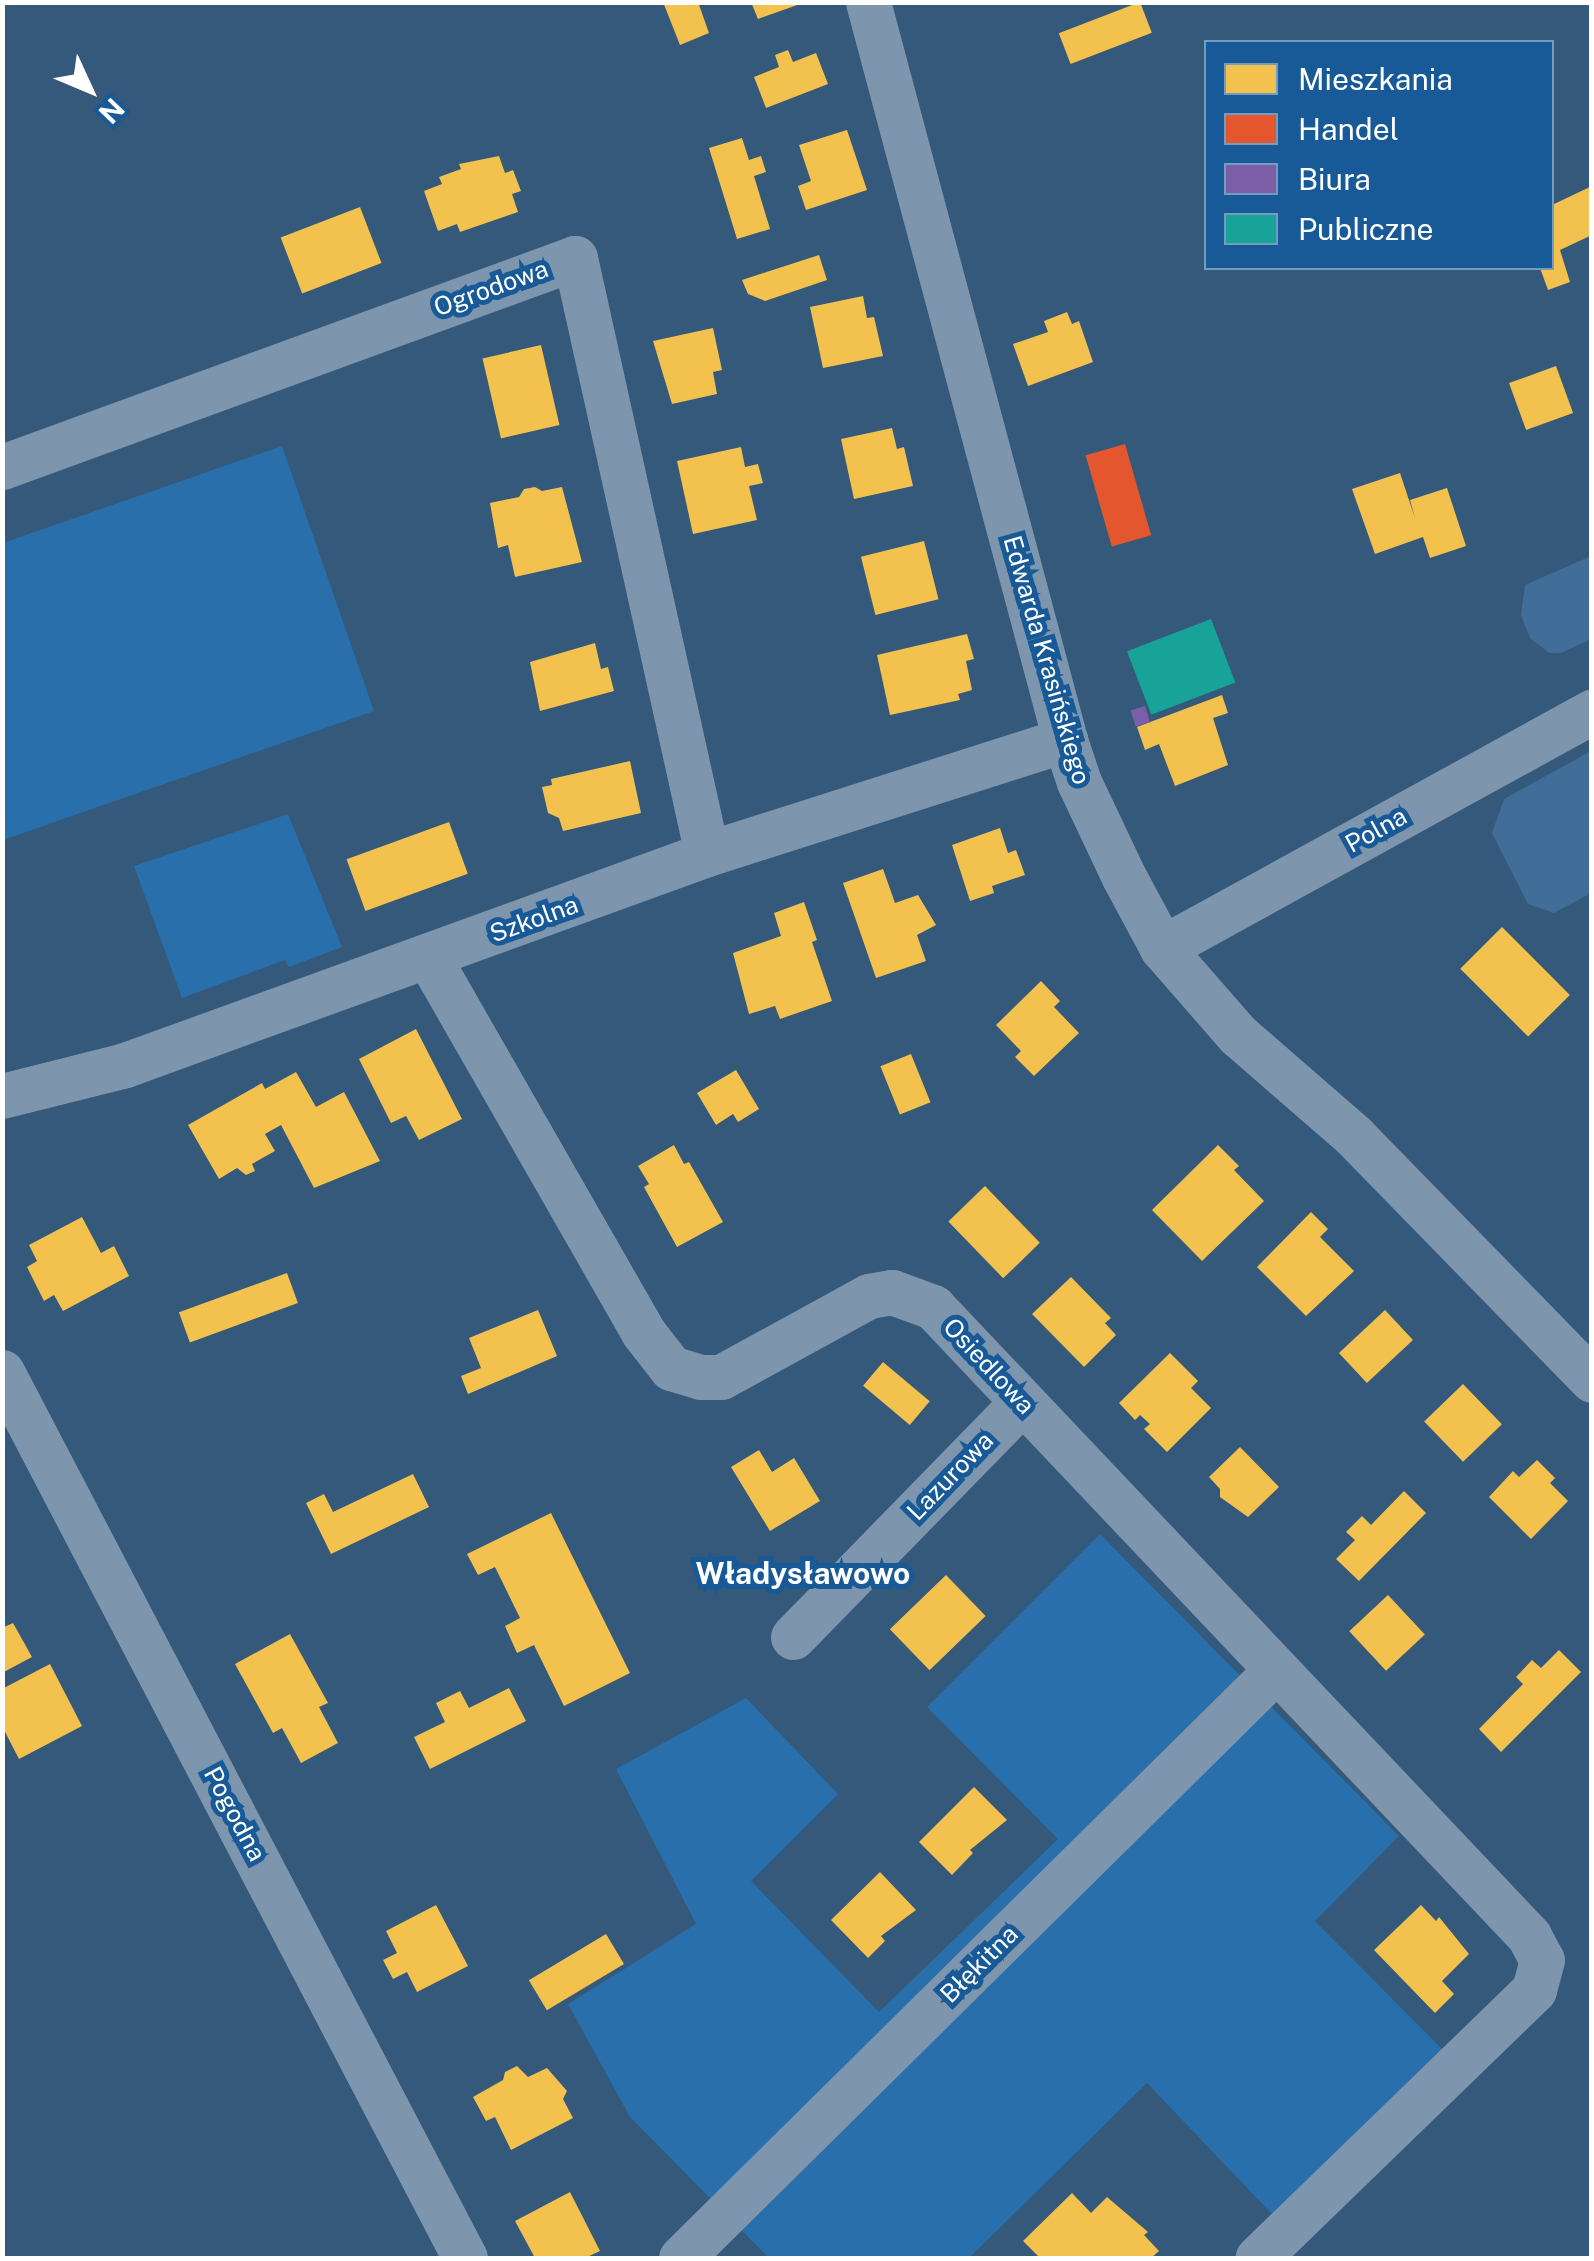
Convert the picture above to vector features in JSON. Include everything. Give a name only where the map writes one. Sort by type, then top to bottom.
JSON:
[{"type":"street","name":"Edwarda Krasińskiego","points":[[868,2],[1065,740],[1079,782],[1162,948],[1238,1035],[1354,1136],[1592,1380]]},
{"type":"street","name":"Ogrodowa","points":[[2,467],[575,258],[707,854]]},
{"type":"street","name":"Polna","points":[[1162,948],[1592,712]]},
{"type":"street","name":"Szkolna","points":[[2,1096],[125,1064],[429,958],[707,854],[1065,740]]},
{"type":"street","name":"Osiedlowa","points":[[429,958],[643,1332],[671,1368],[701,1377],[721,1377],[869,1296],[892,1292],[933,1307],[1530,1936],[1542,1960],[1534,1990],[1257,2258]]},
{"type":"street","name":"Pogodna","points":[[2,1372],[465,2258]]},
{"type":"street","name":"Lazurowa","points":[[794,1636],[1022,1402]]},
{"type":"street","name":"Błękitna","points":[[681,2258],[1276,1670]]},
{"type":"shaded area","points":[[282,446],[374,711],[3,840],[3,543]]},
{"type":"shaded area","points":[[1591,556],[1591,639],[1561,653],[1549,653],[1530,638],[1521,615],[1525,585]]},
{"type":"shaded area","points":[[1591,751],[1591,893],[1554,913],[1528,904],[1492,833],[1504,799]]},
{"type":"shaded area","points":[[288,814],[342,947],[289,967],[285,960],[182,998],[134,866]]},
{"type":"shaded area","points":[[1100,1534],[1399,1836],[1315,1921],[1443,2050],[1273,2215],[1147,2083],[969,2258],[769,2258],[630,2117],[568,2004],[696,1924],[616,1769],[746,1698],[838,1794],[751,1881],[879,2012],[1058,1839],[927,1707]]},
{"type":"building: Mieszkania","points":[[663,2],[698,2],[709,33],[680,45]]},
{"type":"building: Mieszkania","points":[[751,2],[803,2],[803,3],[758,19]]},
{"type":"building: Mieszkania","points":[[1140,2],[1152,33],[1071,64],[1059,33]]},
{"type":"building: Mieszkania","points":[[788,50],[793,62],[816,53],[828,84],[766,108],[754,77],[779,67],[775,55]]},
{"type":"building: Mieszkania","points":[[847,130],[867,190],[806,210],[798,186],[811,181],[799,145]]},
{"type":"building: Mieszkania","points":[[742,138],[749,160],[761,156],[766,172],[754,176],[770,229],[737,239],[709,148]]},
{"type":"building: Mieszkania","points":[[499,156],[505,173],[513,170],[521,191],[512,194],[518,212],[460,232],[457,224],[438,231],[424,191],[442,184],[439,177],[461,169],[459,164]]},
{"type":"building: Mieszkania","points":[[1592,186],[1592,235],[1560,250],[1570,282],[1548,290],[1541,270],[1554,270],[1554,204]]},
{"type":"building: Mieszkania","points":[[360,207],[382,263],[302,293],[281,237]]},
{"type":"building: Mieszkania","points":[[819,255],[827,280],[765,301],[748,294],[742,280]]},
{"type":"building: Mieszkania","points":[[863,296],[867,318],[874,317],[883,356],[823,368],[810,307]]},
{"type":"building: Mieszkania","points":[[1067,312],[1072,324],[1079,321],[1093,362],[1028,386],[1013,344],[1048,332],[1044,321]]},
{"type":"building: Mieszkania","points":[[713,328],[722,370],[713,372],[717,394],[672,404],[653,341]]},
{"type":"building: Mieszkania","points":[[541,345],[559,425],[501,438],[483,358]]},
{"type":"building: Mieszkania","points":[[1556,366],[1573,413],[1526,430],[1509,383]]},
{"type":"building: Mieszkania","points":[[892,428],[897,449],[904,447],[913,486],[854,499],[841,439]]},
{"type":"building: Mieszkania","points":[[741,447],[745,467],[758,464],[763,483],[749,486],[757,520],[693,534],[677,461]]},
{"type":"building: Mieszkania","points":[[1400,473],[1415,518],[1410,500],[1447,488],[1466,546],[1430,558],[1423,537],[1375,554],[1352,489]]},
{"type":"building: Mieszkania","points":[[535,487],[542,491],[562,487],[582,562],[515,577],[508,545],[498,548],[490,503],[519,497],[524,489]]},
{"type":"building: Mieszkania","points":[[924,541],[939,599],[875,615],[861,557]]},
{"type":"building: Mieszkania","points":[[967,634],[974,659],[966,661],[972,690],[958,694],[960,700],[890,715],[877,655]]},
{"type":"building: Mieszkania","points":[[595,643],[601,669],[608,667],[614,691],[540,711],[530,662]]},
{"type":"building: Mieszkania","points":[[1222,695],[1228,713],[1213,718],[1228,765],[1175,786],[1159,744],[1145,750],[1137,727]]},
{"type":"building: Mieszkania","points":[[630,761],[641,813],[563,831],[559,818],[548,813],[542,787],[552,785],[551,779]]},
{"type":"building: Mieszkania","points":[[449,822],[468,874],[365,911],[347,859]]},
{"type":"building: Mieszkania","points":[[1000,828],[1008,853],[1016,850],[1025,875],[992,886],[994,893],[970,901],[952,845]]},
{"type":"building: Mieszkania","points":[[883,869],[895,903],[918,895],[936,925],[917,935],[926,961],[876,978],[843,883]]},
{"type":"building: Mieszkania","points":[[804,902],[817,940],[812,942],[832,1001],[780,1019],[775,1006],[749,1014],[733,953],[781,936],[774,913]]},
{"type":"building: Mieszkania","points":[[1502,927],[1570,995],[1528,1037],[1460,969]]},
{"type":"building: Mieszkania","points":[[1041,981],[1060,1001],[1054,1007],[1079,1033],[1034,1076],[1015,1057],[1021,1051],[996,1025]]},
{"type":"building: Mieszkania","points":[[416,1029],[462,1119],[419,1140],[406,1116],[391,1123],[359,1059]]},
{"type":"building: Mieszkania","points":[[911,1054],[930,1102],[900,1115],[880,1066]]},
{"type":"building: Mieszkania","points":[[736,1070],[759,1109],[738,1122],[733,1114],[716,1125],[697,1093]]},
{"type":"building: Mieszkania","points":[[296,1072],[316,1107],[344,1092],[380,1161],[314,1188],[281,1125],[265,1134],[275,1151],[252,1164],[255,1171],[246,1175],[237,1168],[219,1179],[188,1125],[262,1083],[265,1089]]},
{"type":"building: Mieszkania","points":[[674,1145],[684,1164],[689,1162],[723,1222],[677,1247],[644,1187],[649,1184],[638,1166]]},
{"type":"building: Mieszkania","points":[[1218,1145],[1239,1166],[1234,1170],[1264,1201],[1202,1261],[1152,1210]]},
{"type":"building: Mieszkania","points":[[985,1186],[1040,1243],[1003,1278],[948,1221]]},
{"type":"building: Mieszkania","points":[[1311,1212],[1328,1229],[1320,1237],[1354,1271],[1306,1316],[1257,1267]]},
{"type":"building: Mieszkania","points":[[82,1217],[101,1253],[114,1246],[129,1276],[63,1311],[54,1295],[44,1301],[27,1267],[37,1261],[29,1245]]},
{"type":"building: Mieszkania","points":[[287,1273],[298,1303],[190,1342],[179,1312]]},
{"type":"building: Mieszkania","points":[[1071,1277],[1111,1318],[1105,1323],[1116,1335],[1084,1367],[1032,1314]]},
{"type":"building: Mieszkania","points":[[538,1310],[557,1356],[468,1394],[461,1376],[481,1368],[469,1338]]},
{"type":"building: Mieszkania","points":[[1385,1310],[1413,1340],[1367,1383],[1339,1353]]},
{"type":"building: Mieszkania","points":[[1170,1353],[1198,1381],[1191,1388],[1211,1408],[1167,1452],[1144,1429],[1150,1424],[1140,1415],[1135,1420],[1119,1403]]},
{"type":"building: Mieszkania","points":[[883,1362],[930,1401],[910,1425],[863,1386]]},
{"type":"building: Mieszkania","points":[[1463,1384],[1502,1424],[1463,1462],[1424,1422]]},
{"type":"building: Mieszkania","points":[[1240,1447],[1279,1487],[1248,1517],[1220,1497],[1220,1489],[1209,1477]]},
{"type":"building: Mieszkania","points":[[759,1450],[772,1472],[794,1458],[820,1501],[770,1531],[731,1467]]},
{"type":"building: Mieszkania","points":[[1537,1460],[1555,1478],[1550,1483],[1568,1501],[1531,1539],[1489,1497],[1513,1471],[1519,1477]]},
{"type":"building: Mieszkania","points":[[413,1474],[429,1507],[331,1554],[306,1503],[324,1494],[333,1512]]},
{"type":"building: Mieszkania","points":[[1404,1491],[1426,1513],[1359,1581],[1336,1559],[1355,1540],[1346,1532],[1362,1516],[1371,1525]]},
{"type":"building: Mieszkania","points":[[551,1513],[630,1673],[564,1706],[534,1645],[517,1653],[505,1626],[520,1618],[495,1567],[478,1575],[467,1554]]},
{"type":"building: Mieszkania","points":[[946,1575],[986,1616],[929,1670],[890,1629]]},
{"type":"building: Mieszkania","points":[[1388,1595],[1425,1634],[1386,1671],[1349,1631]]},
{"type":"building: Mieszkania","points":[[13,1623],[32,1657],[2,1673],[2,1628]]},
{"type":"building: Mieszkania","points":[[290,1634],[328,1703],[319,1707],[338,1743],[301,1763],[282,1728],[273,1733],[235,1664]]},
{"type":"building: Mieszkania","points":[[1559,1650],[1581,1672],[1501,1752],[1479,1729],[1523,1684],[1516,1677],[1532,1660],[1541,1668]]},
{"type":"building: Mieszkania","points":[[50,1664],[82,1726],[19,1759],[2,1726],[2,1689]]},
{"type":"building: Mieszkania","points":[[509,1688],[526,1721],[430,1769],[414,1737],[445,1722],[436,1703],[460,1691],[469,1708]]},
{"type":"building: Mieszkania","points":[[974,1787],[1007,1820],[970,1850],[973,1853],[952,1875],[919,1842]]},
{"type":"building: Mieszkania","points":[[880,1872],[916,1910],[881,1936],[885,1941],[868,1958],[831,1920]]},
{"type":"building: Mieszkania","points":[[436,1905],[468,1966],[417,1992],[407,1972],[393,1979],[383,1960],[397,1953],[386,1931]]},
{"type":"building: Mieszkania","points":[[1421,1905],[1436,1921],[1439,1917],[1469,1954],[1442,1981],[1454,1994],[1435,2013],[1374,1950]]},
{"type":"building: Mieszkania","points":[[606,1934],[624,1964],[547,2010],[529,1980]]},
{"type":"building: Mieszkania","points":[[517,2066],[528,2077],[547,2068],[567,2091],[563,2099],[573,2118],[511,2150],[495,2117],[486,2121],[473,2097],[503,2080],[505,2072]]},
{"type":"building: Mieszkania","points":[[570,2192],[600,2251],[585,2258],[535,2258],[515,2221]]},
{"type":"building: Mieszkania","points":[[1072,2193],[1091,2213],[1107,2197],[1148,2232],[1144,2235],[1159,2251],[1151,2258],[1040,2258],[1023,2241]]},
{"type":"building: Handel","points":[[1125,444],[1151,535],[1112,547],[1086,455]]},
{"type":"building: Biura","points":[[1145,706],[1150,722],[1136,727],[1131,710]]},
{"type":"building: Publiczne","points":[[1211,619],[1235,682],[1151,715],[1127,651]]},
{"type":"district","name":"Władysławowo","points":[[803,1573]]}]
